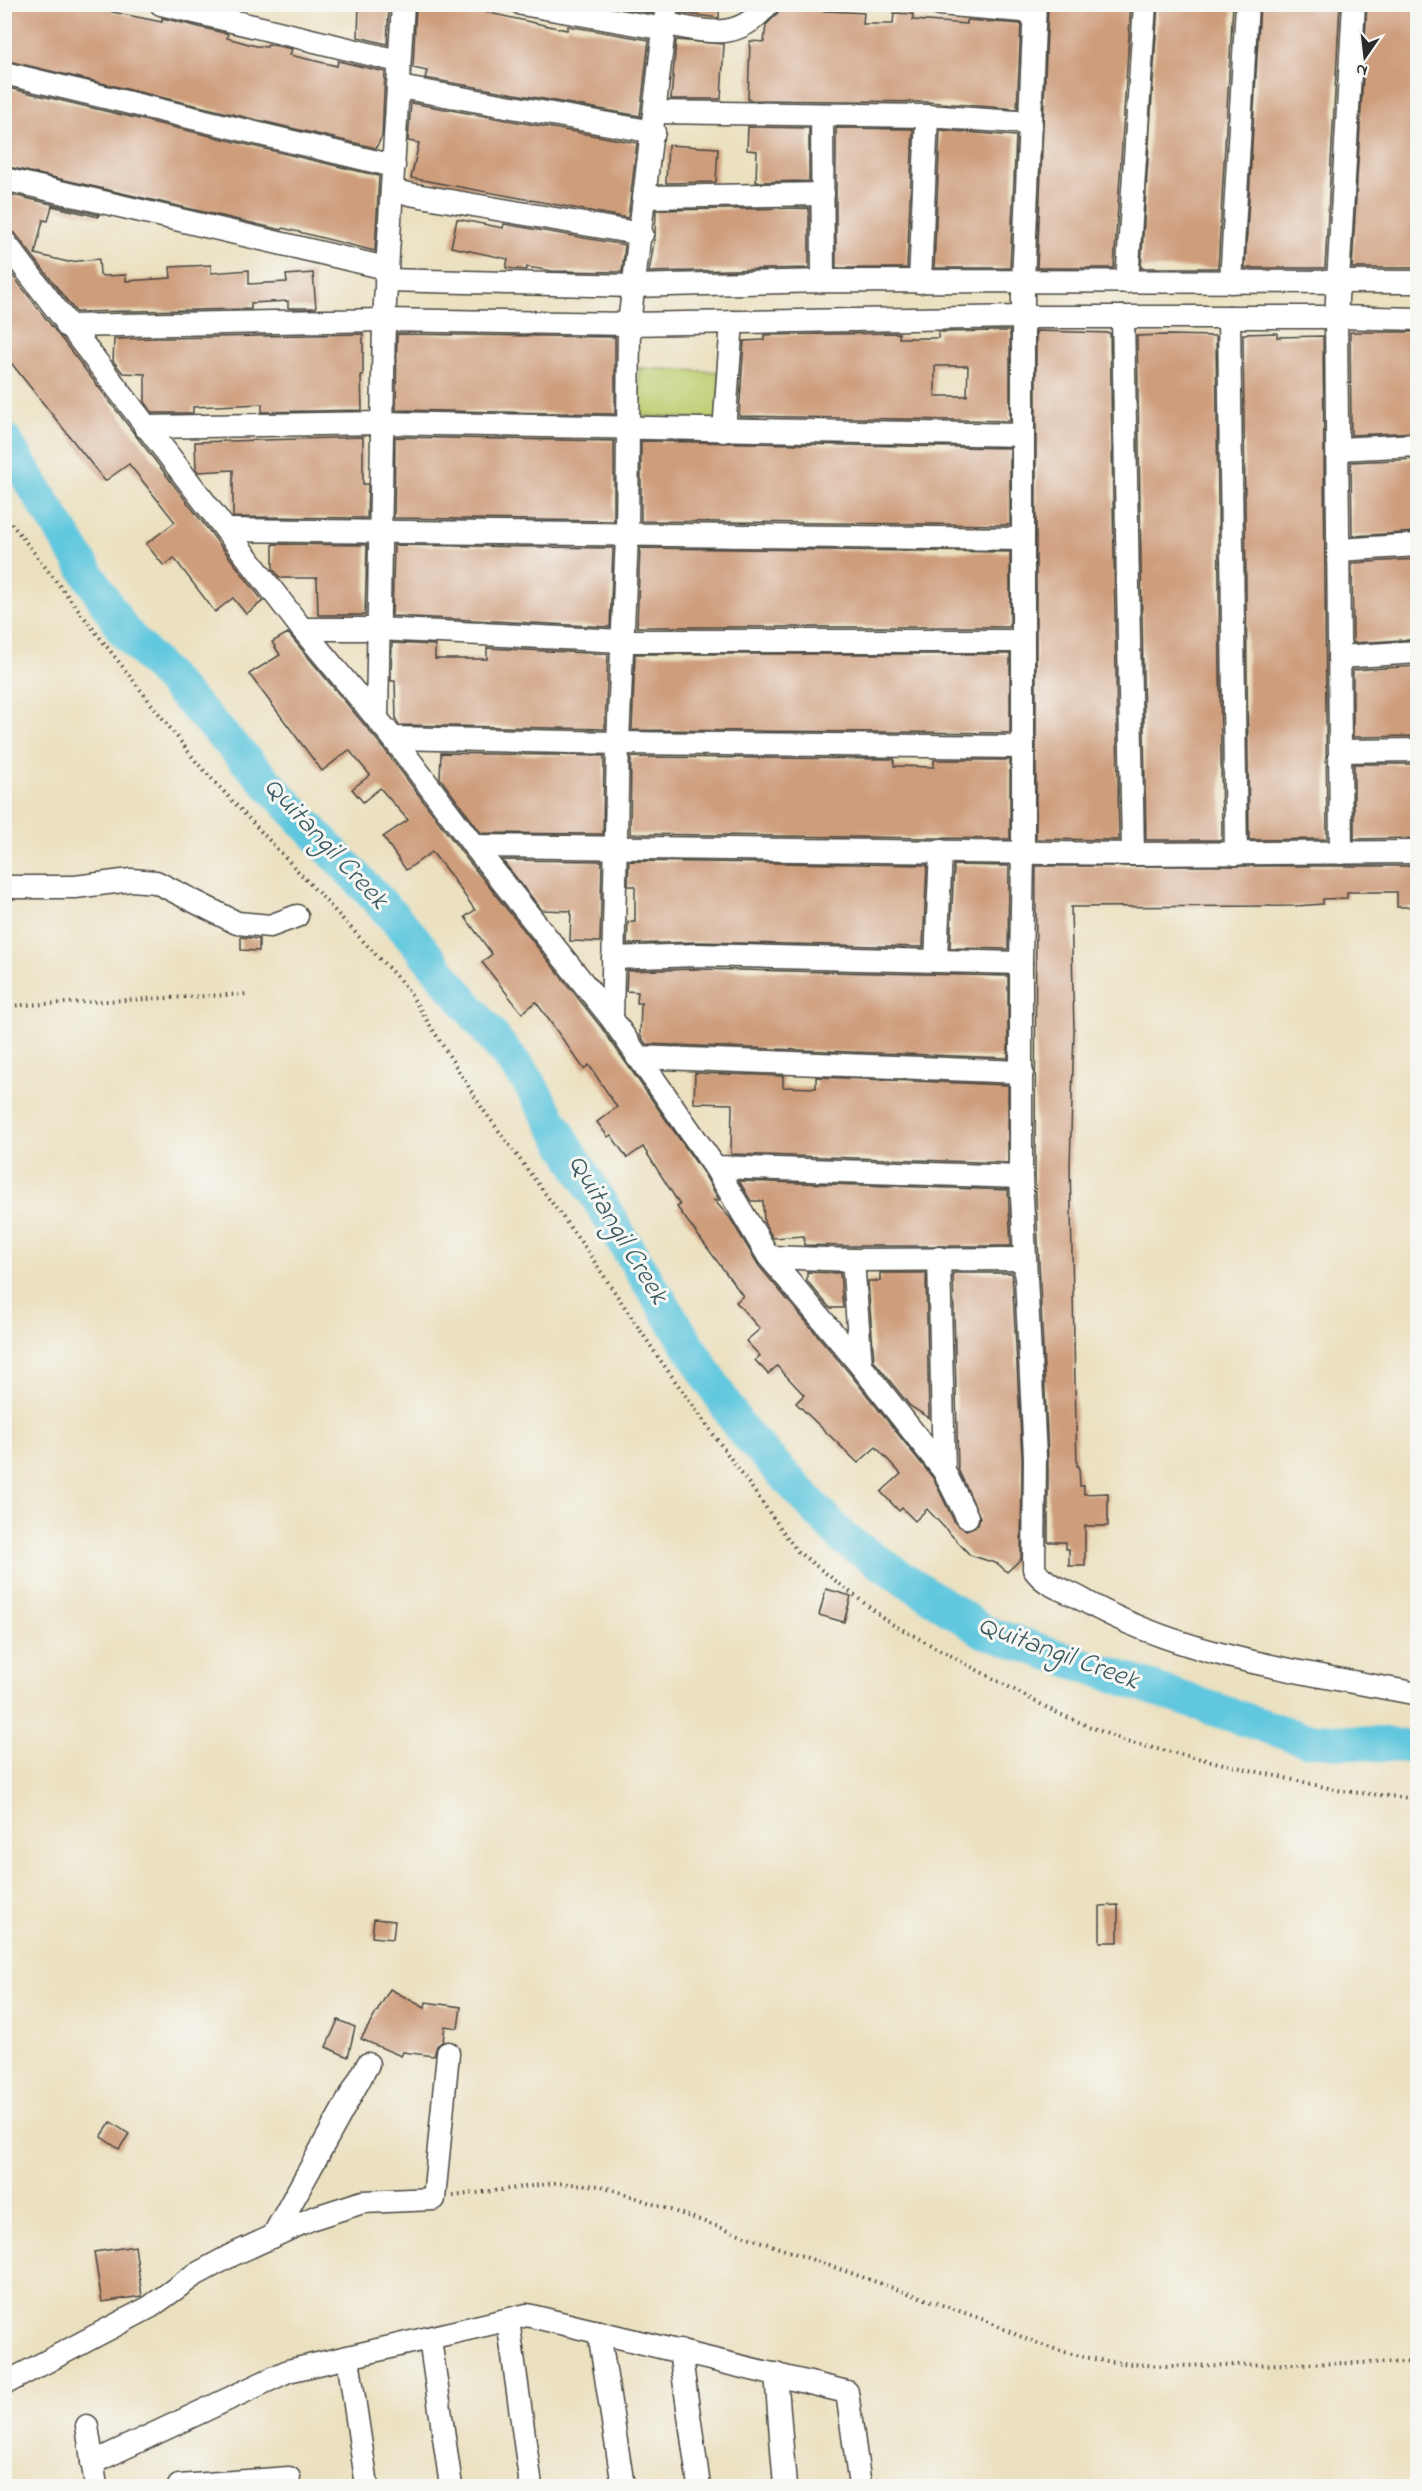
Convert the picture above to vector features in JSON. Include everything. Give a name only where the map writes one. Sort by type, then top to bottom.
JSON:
[{"type":"street","points":[[161,4],[398,61]]},
{"type":"street","points":[[377,719],[384,320],[403,4]]},
{"type":"street","points":[[522,4],[666,19],[730,32],[741,28],[768,4]]},
{"type":"street","points":[[939,4],[1035,8],[1023,282],[1021,963],[1022,1177],[1024,1259],[1035,1457],[1034,1569],[1047,1584],[1156,1636],[1275,1666],[1418,1694]]},
{"type":"street","points":[[1127,282],[1145,4]]},
{"type":"street","points":[[1231,282],[1247,4]]},
{"type":"street","points":[[1341,853],[1336,282],[1354,4]]},
{"type":"street","points":[[612,1019],[618,743],[630,428],[629,324],[642,234],[666,19]]},
{"type":"street","points":[[4,74],[394,166]]},
{"type":"street","points":[[399,87],[655,122],[822,115],[927,116],[1030,123]]},
{"type":"street","points":[[822,115],[823,281]]},
{"type":"street","points":[[920,282],[927,116]]},
{"type":"street","points":[[4,179],[386,274],[633,286],[823,281],[1418,282]]},
{"type":"street","points":[[392,191],[642,234]]},
{"type":"street","points":[[646,197],[823,194]]},
{"type":"street","points":[[4,241],[67,326],[302,629],[393,738],[474,846],[612,1019],[716,1167],[769,1257],[861,1366],[944,1472],[967,1517]]},
{"type":"street","points":[[67,326],[384,320],[629,324],[1023,317],[1336,316],[1418,319]]},
{"type":"street","points":[[1124,317],[1133,854]]},
{"type":"street","points":[[1229,317],[1236,854]]},
{"type":"street","points":[[724,431],[732,322]]},
{"type":"street","points":[[145,427],[381,423],[1023,435]]},
{"type":"street","points":[[1338,449],[1418,445]]},
{"type":"street","points":[[226,530],[1023,539]]},
{"type":"street","points":[[1339,550],[1418,545]]},
{"type":"street","points":[[302,629],[377,629],[622,641],[1023,641]]},
{"type":"street","points":[[1339,657],[1418,652]]},
{"type":"street","points":[[393,738],[1023,747]]},
{"type":"street","points":[[1341,752],[1418,750]]},
{"type":"street","points":[[474,846],[1133,854],[1418,852]]},
{"type":"street","points":[[936,960],[941,851]]},
{"type":"street","points":[[4,887],[75,887],[143,880],[156,882],[237,923],[270,926],[297,916]]},
{"type":"street","points":[[613,958],[697,955],[1021,963]]},
{"type":"street","points":[[637,1057],[1022,1072]]},
{"type":"street","points":[[716,1167],[1022,1177]]},
{"type":"street","points":[[769,1257],[853,1260],[1024,1259]]},
{"type":"street","points":[[939,1258],[944,1472]]},
{"type":"street","points":[[853,1260],[861,1366]]},
{"type":"street","points":[[4,2384],[150,2307],[193,2276],[313,2218],[363,2202],[434,2199],[448,2053]]},
{"type":"street","points":[[273,2236],[368,2064]]},
{"type":"street","points":[[92,2463],[288,2371],[527,2315],[848,2392],[860,2487]]},
{"type":"street","points":[[508,2320],[531,2487]]},
{"type":"street","points":[[599,2332],[623,2487]]},
{"type":"street","points":[[430,2339],[451,2487]]},
{"type":"street","points":[[680,2351],[699,2487]]},
{"type":"street","points":[[348,2358],[367,2487]]},
{"type":"street","points":[[776,2374],[785,2487]]},
{"type":"street","points":[[87,2426],[96,2487]]},
{"type":"street","points":[[179,2487],[289,2474]]},
{"type":"path","points":[[4,514],[198,765],[406,987],[482,1108],[586,1249],[665,1366],[797,1551],[890,1623],[1057,1713],[1127,1742],[1342,1791],[1418,1798]]},
{"type":"path","points":[[4,1006],[248,994]]},
{"type":"path","points":[[434,2199],[555,2183],[602,2187],[985,2320],[1029,2342],[1080,2358],[1129,2365],[1169,2366],[1418,2362]]},
{"type":"green space","points":[[639,368],[720,372],[718,420],[637,416]]},
{"type":"building","points":[[4,4],[114,4],[112,12],[162,22],[162,18],[228,34],[227,38],[256,46],[267,47],[268,44],[292,49],[290,55],[337,66],[338,61],[385,72],[382,136],[376,148],[4,60]]},
{"type":"building","points":[[359,4],[389,4],[387,44],[358,37]]},
{"type":"building","points":[[416,4],[449,4],[567,30],[568,26],[649,40],[640,116],[425,78],[427,71],[413,68]]},
{"type":"building","points":[[630,4],[653,4],[652,13],[629,9]]},
{"type":"building","points":[[680,4],[719,4],[719,18],[680,13]]},
{"type":"building","points":[[781,4],[792,4],[791,9],[864,13],[863,24],[893,24],[894,13],[913,14],[913,20],[967,24],[967,20],[1021,24],[1017,109],[927,102],[748,100],[750,41],[764,42],[766,25],[778,13]]},
{"type":"building","points":[[1069,4],[1131,4],[1114,268],[1037,268],[1048,6],[1069,7]]},
{"type":"building","points":[[1158,4],[1233,4],[1218,268],[1141,268]]},
{"type":"building","points":[[1260,4],[1340,4],[1325,268],[1245,268]]},
{"type":"building","points":[[1367,4],[1418,4],[1418,268],[1352,268]]},
{"type":"building","points":[[676,40],[724,44],[721,99],[671,99]]},
{"type":"building","points":[[4,87],[379,176],[375,251],[283,228],[282,230],[4,166]]},
{"type":"building","points":[[411,103],[637,143],[628,218],[411,178],[419,143],[408,141]]},
{"type":"building","points":[[748,127],[809,128],[809,181],[756,182],[757,151],[747,150]]},
{"type":"building","points":[[836,128],[913,129],[907,268],[836,268]]},
{"type":"building","points":[[940,130],[1016,136],[1010,268],[934,268]]},
{"type":"building","points":[[668,145],[718,148],[716,182],[666,183]]},
{"type":"building","points":[[4,193],[99,215],[98,217],[52,206],[48,221],[43,220],[35,254],[68,262],[99,259],[100,274],[103,276],[126,275],[126,281],[171,278],[170,267],[211,265],[211,273],[249,270],[249,284],[287,282],[286,275],[313,273],[316,308],[288,308],[288,301],[251,303],[251,309],[76,312],[15,233],[4,228]]},
{"type":"building","points":[[809,208],[809,268],[649,272],[655,236],[656,210]]},
{"type":"building","points":[[457,219],[503,228],[504,224],[625,245],[622,272],[506,268],[508,259],[451,247]]},
{"type":"building","points":[[4,264],[263,601],[246,614],[233,598],[215,612],[174,558],[164,566],[146,544],[175,522],[129,464],[105,481],[4,354]]},
{"type":"building","points":[[1010,331],[1010,421],[739,416],[744,341],[764,340],[764,335],[899,333],[899,338],[938,338],[938,332]],"holes":[[[935,366],[968,366],[967,396],[935,396]]]},
{"type":"building","points":[[1036,331],[1110,333],[1119,840],[1036,839]]},
{"type":"building","points":[[1350,332],[1418,332],[1418,432],[1351,435]]},
{"type":"building","points":[[1277,333],[1277,337],[1323,336],[1327,839],[1249,840],[1243,334]]},
{"type":"building","points":[[363,334],[362,410],[262,412],[262,404],[193,407],[193,413],[153,413],[145,402],[145,374],[123,373],[113,361],[114,339]]},
{"type":"building","points":[[397,334],[615,337],[615,414],[396,410]]},
{"type":"building","points":[[1137,336],[1216,336],[1222,840],[1146,840]]},
{"type":"building","points":[[363,437],[363,484],[368,484],[367,518],[233,517],[233,470],[198,472],[196,469],[195,442]]},
{"type":"building","points":[[395,437],[614,441],[614,521],[394,518]]},
{"type":"building","points":[[641,441],[1010,448],[1010,525],[641,521]]},
{"type":"building","points":[[1418,459],[1418,532],[1352,536],[1351,462]]},
{"type":"building","points":[[273,544],[367,545],[365,615],[318,615],[317,578],[280,578],[273,569]]},
{"type":"building","points":[[394,545],[613,548],[610,627],[392,616]]},
{"type":"building","points":[[640,548],[1010,552],[1010,627],[637,627]]},
{"type":"building","points":[[1418,559],[1418,639],[1353,643],[1352,563]]},
{"type":"building","points":[[288,633],[382,746],[463,854],[601,1027],[704,1174],[719,1200],[714,1200],[730,1218],[759,1266],[851,1375],[933,1478],[955,1523],[966,1530],[978,1525],[980,1517],[958,1469],[953,1273],[1012,1273],[1022,1457],[1021,1559],[1007,1572],[998,1564],[970,1555],[927,1509],[915,1521],[902,1508],[899,1511],[881,1492],[901,1474],[876,1447],[858,1463],[796,1403],[804,1395],[777,1366],[768,1374],[755,1360],[760,1356],[746,1341],[760,1329],[736,1302],[743,1296],[677,1207],[680,1205],[643,1147],[627,1158],[611,1135],[608,1137],[597,1122],[617,1107],[589,1065],[584,1069],[536,1002],[522,1013],[482,962],[492,954],[465,917],[475,910],[451,876],[432,852],[406,870],[383,837],[408,820],[380,788],[363,802],[352,789],[370,775],[349,750],[322,771],[249,674],[280,655],[272,642]]},
{"type":"building","points":[[392,643],[435,645],[435,659],[487,659],[487,648],[608,654],[605,729],[399,725],[396,720],[395,681],[391,681]]},
{"type":"building","points":[[635,654],[1010,654],[1010,733],[632,730]]},
{"type":"building","points":[[1418,666],[1418,736],[1353,737],[1353,670]]},
{"type":"building","points":[[441,753],[604,756],[603,834],[481,833],[440,778]]},
{"type":"building","points":[[631,757],[894,759],[894,766],[934,767],[934,760],[1010,760],[1010,839],[630,834]]},
{"type":"building","points":[[1354,764],[1418,764],[1418,838],[1354,839]]},
{"type":"building","points":[[502,860],[602,861],[600,942],[570,941],[571,911],[542,910]]},
{"type":"building","points":[[629,861],[927,865],[923,947],[697,942],[627,944],[628,922],[635,922],[635,886],[628,886]]},
{"type":"building","points":[[954,865],[1009,866],[1008,949],[950,948]]},
{"type":"building","points":[[1036,866],[1418,866],[1418,907],[1397,907],[1397,892],[1347,892],[1347,898],[1323,899],[1323,904],[1296,906],[1071,907],[1074,1031],[1070,1167],[1077,1466],[1079,1466],[1080,1486],[1084,1486],[1084,1494],[1108,1493],[1108,1526],[1085,1526],[1085,1566],[1069,1566],[1069,1549],[1066,1549],[1066,1542],[1048,1542],[1048,1456],[1035,1177]]},
{"type":"building","points":[[241,937],[259,939],[259,951],[241,950]]},
{"type":"building","points":[[697,969],[1008,976],[1008,1058],[646,1044],[640,1035],[641,1003],[637,1003],[638,992],[626,991],[627,971]]},
{"type":"building","points":[[695,1073],[783,1076],[783,1087],[816,1088],[816,1077],[1008,1085],[1008,1163],[731,1154],[732,1104],[694,1103]]},
{"type":"building","points":[[739,1181],[1008,1190],[1011,1246],[804,1245],[804,1236],[773,1238],[764,1222],[763,1201],[751,1201]]},
{"type":"building","points":[[807,1272],[840,1273],[843,1308],[830,1308],[807,1281]]},
{"type":"building","points":[[880,1273],[926,1273],[929,1418],[910,1406],[874,1361],[868,1281],[880,1281]]},
{"type":"building","points":[[826,1589],[851,1596],[844,1622],[819,1615]]},
{"type":"building","points":[[1118,1905],[1118,1942],[1100,1942],[1100,1906]]},
{"type":"building","points":[[374,1919],[395,1921],[393,1939],[372,1937]]},
{"type":"building","points":[[390,1989],[425,2008],[426,2002],[461,2007],[458,2028],[445,2026],[443,2041],[437,2046],[434,2056],[403,2052],[401,2056],[361,2039]]},
{"type":"building","points":[[338,2020],[355,2027],[348,2057],[326,2047]]},
{"type":"building","points":[[111,2122],[129,2134],[119,2149],[101,2137]]},
{"type":"building","points":[[135,2246],[142,2296],[102,2302],[94,2252]]},
{"type":"waterway","name":"Quitangil Creek","points":[[4,439],[123,630],[408,932],[526,1078],[632,1256],[741,1429],[844,1539],[985,1632],[1303,1739],[1418,1747]]}]
